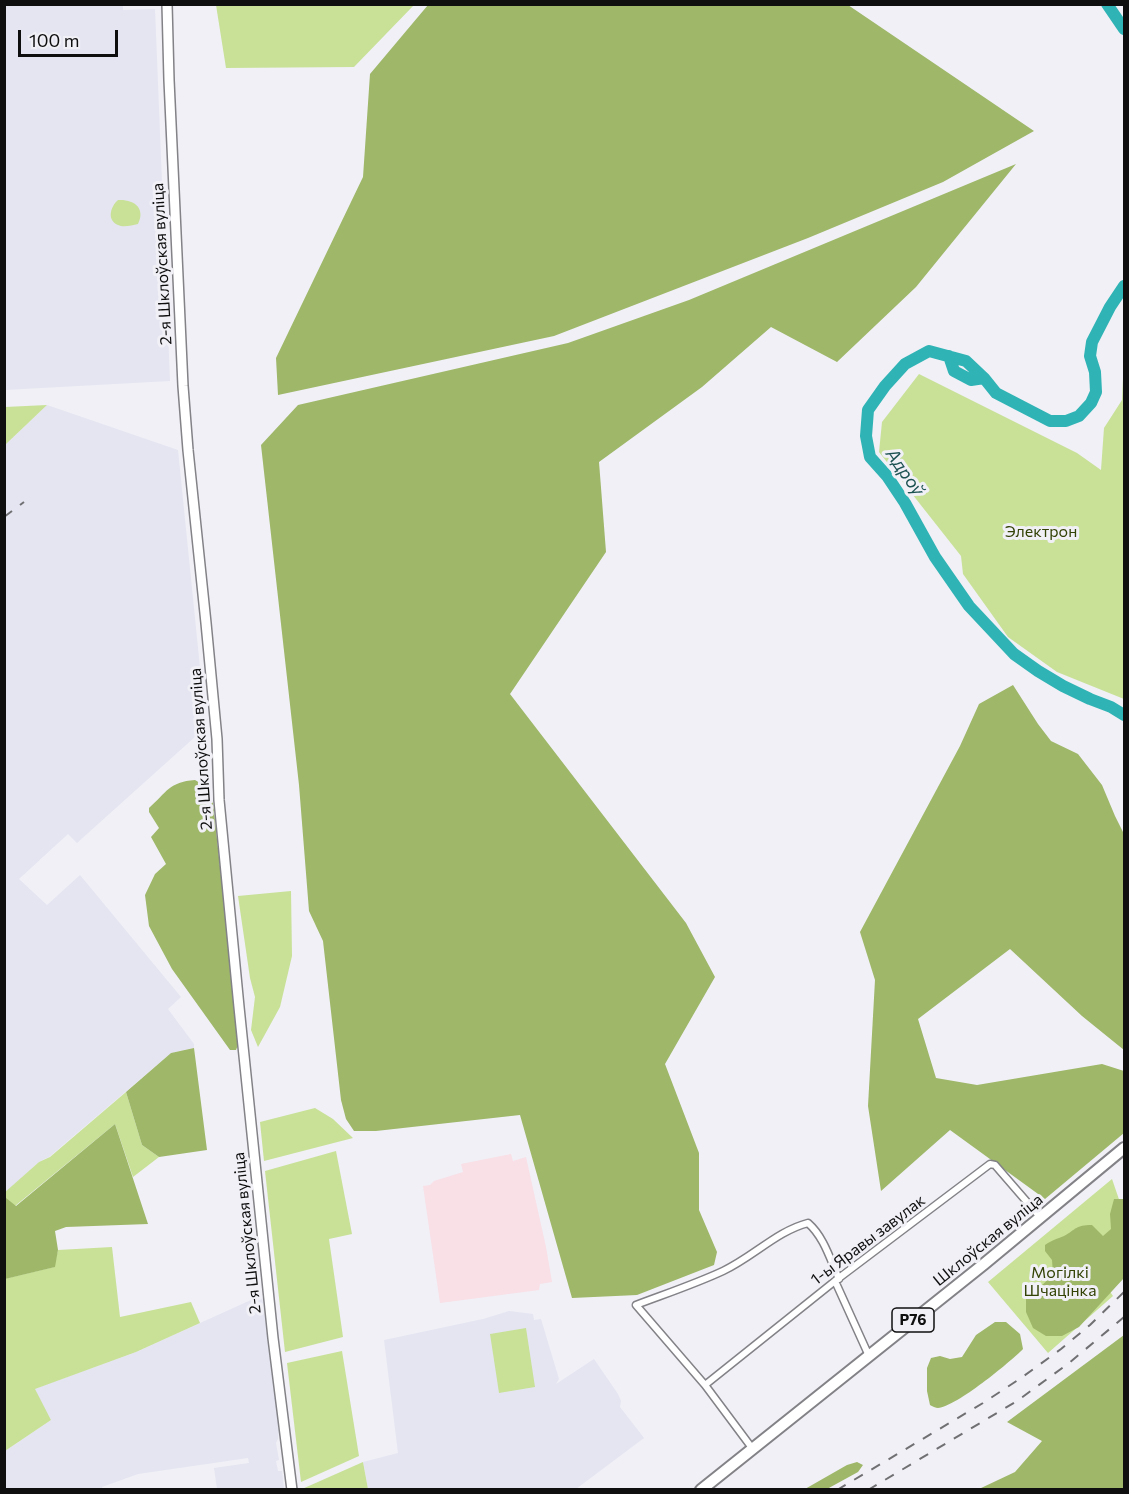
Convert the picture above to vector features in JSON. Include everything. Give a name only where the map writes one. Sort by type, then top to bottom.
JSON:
[{"type":"main road","name":"Шклоўская вуліца","points":[[700,1490],[1125,1148]]},
{"type":"street","name":"2-я Шклоўская вуліца","points":[[167,4],[182,374],[188,450],[217,739],[219,800],[242,1036],[272,1326],[292,1490]]},
{"type":"street","name":"1-ы Яравы завулак","points":[[705,1385],[837,1280],[990,1164],[995,1166],[1040,1216]]},
{"type":"street","points":[[753,1448],[705,1385],[636,1305],[724,1271],[782,1234],[808,1222],[823,1241],[869,1356]]},
{"type":"shaded area","points":[[123,4],[123,10],[155,9],[170,381],[5,390],[5,5]]},
{"type":"shaded area","points":[[47,405],[178,450],[206,727],[77,843],[68,834],[19,879],[47,905],[80,875],[181,997],[168,1009],[194,1044],[194,1048],[171,1053],[5,1193],[5,445]]},
{"type":"shaded area","points":[[511,1154],[513,1161],[526,1157],[552,1282],[540,1284],[539,1290],[440,1303],[423,1186],[463,1172],[461,1164]]},
{"type":"shaded area","points":[[262,1295],[279,1430],[276,1443],[279,1460],[276,1461],[278,1471],[282,1471],[284,1489],[217,1489],[214,1468],[249,1463],[248,1458],[138,1474],[102,1487],[103,1489],[5,1490],[5,1451],[51,1420],[34,1389],[136,1352]]},
{"type":"shaded area","points":[[509,1311],[533,1314],[534,1320],[541,1319],[559,1379],[556,1384],[594,1359],[618,1394],[621,1401],[620,1407],[644,1438],[576,1489],[368,1489],[363,1462],[398,1453],[384,1340],[483,1319]]},
{"type":"green space","points":[[216,4],[414,5],[354,67],[226,68]]},
{"type":"green space","points":[[428,5],[848,5],[1034,131],[943,182],[808,238],[554,336],[278,395],[276,358],[363,177],[370,74]]},
{"type":"green space","points":[[1016,164],[916,287],[837,362],[771,327],[702,387],[599,462],[606,552],[510,694],[686,923],[715,977],[665,1064],[699,1153],[699,1210],[717,1252],[714,1265],[637,1295],[572,1298],[520,1115],[376,1131],[354,1131],[346,1119],[341,1100],[323,941],[309,911],[299,785],[261,445],[298,405],[568,343],[689,300]]},
{"type":"green space","points":[[118,200],[129,201],[137,206],[140,213],[138,224],[123,226],[114,223],[111,213]]},
{"type":"green space","name":"Электрон","points":[[1124,356],[1124,699],[1057,672],[1008,637],[963,574],[961,556],[879,452],[882,422],[919,374],[1077,453],[1101,470],[1104,428],[1122,400]]},
{"type":"green space","points":[[47,405],[5,445],[5,407]]},
{"type":"green space","points":[[1013,685],[1051,741],[1078,754],[1102,785],[1124,834],[1124,1050],[1082,1016],[1010,949],[918,1019],[936,1078],[977,1085],[1102,1064],[1124,1071],[1124,1133],[1045,1199],[950,1130],[881,1191],[868,1106],[875,980],[860,932],[960,746],[979,704]]},
{"type":"green space","points":[[195,780],[207,789],[213,803],[239,1038],[236,1050],[230,1050],[172,969],[149,926],[145,895],[155,874],[166,864],[151,837],[159,828],[149,808],[174,786]]},
{"type":"green space","points":[[291,891],[292,956],[280,1007],[258,1047],[251,1030],[255,997],[238,896]]},
{"type":"green space","points":[[194,1048],[207,1150],[159,1157],[142,1145],[126,1092],[171,1053]]},
{"type":"green space","points":[[126,1092],[142,1145],[159,1157],[133,1177],[115,1124],[15,1206],[5,1197],[4,1193],[39,1162],[50,1157]]},
{"type":"green space","points":[[315,1108],[333,1119],[353,1138],[264,1161],[260,1122]]},
{"type":"green space","points":[[115,1124],[148,1224],[66,1227],[55,1231],[58,1250],[55,1267],[5,1279],[5,1197],[16,1206]]},
{"type":"green space","points":[[336,1151],[352,1234],[329,1239],[343,1337],[285,1352],[265,1171]]},
{"type":"green space","name":"Могілкі Шчацінка","points":[[1112,1179],[1124,1214],[1107,1287],[1113,1296],[1048,1353],[988,1282]]},
{"type":"green space","name":"Могілкі Шчацінка","points":[[1114,1199],[1124,1199],[1124,1278],[1079,1327],[1062,1336],[1046,1336],[1033,1328],[1026,1312],[1026,1299],[1053,1274],[1052,1260],[1045,1251],[1045,1245],[1082,1226],[1092,1225],[1103,1236],[1111,1229],[1110,1214]]},
{"type":"green space","points":[[112,1247],[120,1317],[191,1302],[200,1323],[136,1352],[35,1389],[51,1420],[5,1451],[4,1279],[54,1267],[58,1250]]},
{"type":"green space","points":[[995,1322],[1006,1322],[1020,1334],[1023,1349],[995,1373],[957,1400],[938,1408],[930,1405],[927,1391],[927,1368],[931,1358],[962,1357],[976,1335]]},
{"type":"green space","points":[[526,1328],[535,1387],[499,1393],[490,1334]]},
{"type":"green space","points":[[1124,1335],[1124,1489],[979,1489],[1015,1472],[1042,1441],[1007,1422]]},
{"type":"green space","points":[[342,1351],[359,1456],[301,1482],[287,1363]]},
{"type":"green space","points":[[363,1462],[368,1489],[302,1489]]},
{"type":"green space","points":[[857,1462],[863,1465],[858,1472],[827,1489],[805,1489],[847,1465]]},
{"type":"waterway","name":"Адроў","points":[[1107,4],[1124,29]]},
{"type":"waterway","name":"Адроў","points":[[1124,286],[1092,342],[1090,356],[1095,372],[1096,392],[1091,403],[1079,416],[1066,421],[1050,421],[996,393],[966,361],[929,351],[905,364],[885,386],[868,410],[866,436],[870,457],[887,476],[905,503],[935,557],[969,606],[1014,654],[1038,671],[1063,686],[1124,715]]},
{"type":"waterway","points":[[949,356],[954,371],[971,380],[984,378]]},
{"type":"railway","points":[[4,517],[24,502]]},
{"type":"railway","points":[[837,1490],[1021,1378],[1090,1325],[1124,1292]]},
{"type":"railway","points":[[868,1490],[1017,1401],[1069,1363],[1124,1317]]}]
